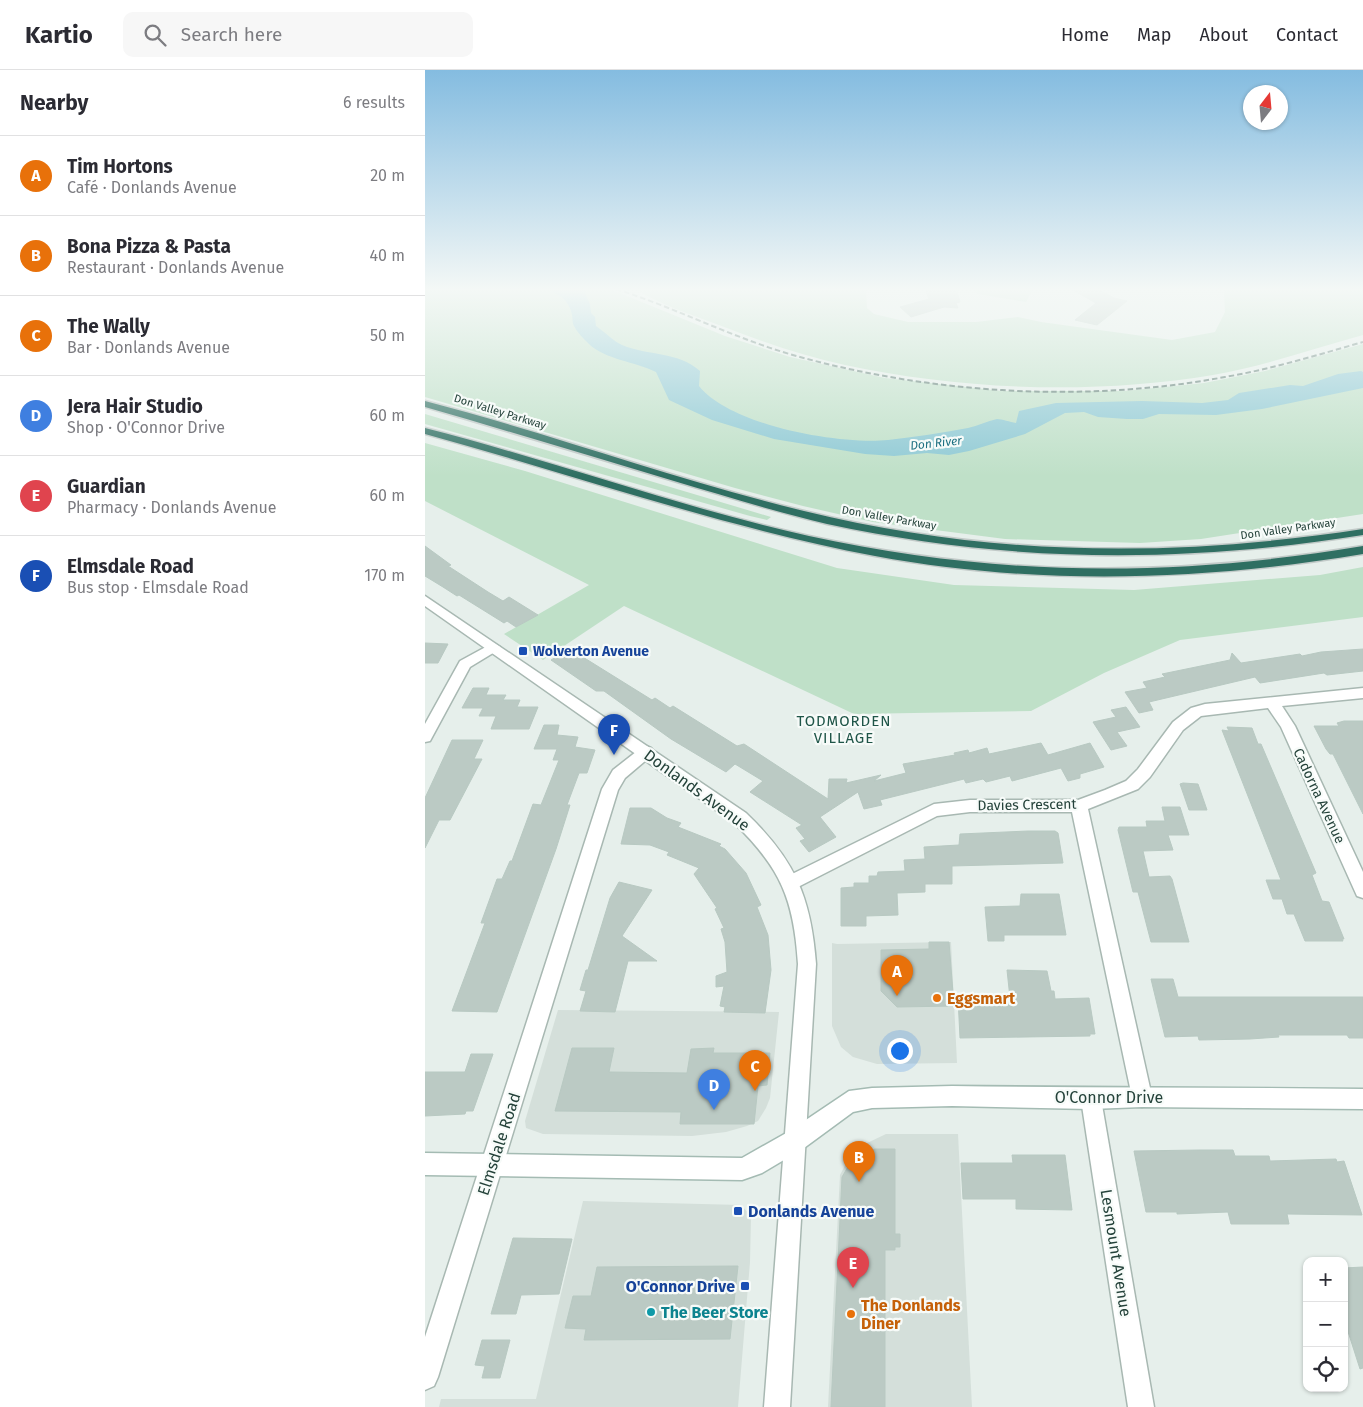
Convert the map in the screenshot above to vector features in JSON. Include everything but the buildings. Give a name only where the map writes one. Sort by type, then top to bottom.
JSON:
[{"type":"highway","name":"Don Valley Parkway","points":[[425,404],[740,497],[844,524],[948,542],[1100,554],[1184,554],[1251,549],[1363,532]]},
{"type":"highway","points":[[425,430],[766,528],[828,542],[930,560],[1044,571],[1180,573],[1238,569],[1363,550]]},
{"type":"street","name":"Donlands Avenue","points":[[425,600],[646,752],[749,826],[766,845],[790,883],[803,922],[807,964],[777,1407]]},
{"type":"street","points":[[425,738],[465,664],[493,647]]},
{"type":"street","name":"Davies Crescent","points":[[790,883],[934,810],[971,806],[1079,806],[1132,784],[1144,773],[1178,726],[1196,712],[1216,706],[1363,692]]},
{"type":"street","name":"Cadorna Avenue","points":[[1272,702],[1287,726],[1363,891]]},
{"type":"street","name":"Elmsdale Road","points":[[425,1377],[611,789],[619,774],[646,752]]},
{"type":"street","points":[[1079,806],[1142,1097]]},
{"type":"street","name":"O'Connor Drive","points":[[425,1164],[742,1169],[754,1165],[796,1140],[849,1102],[872,1098],[952,1096],[1091,1099],[1142,1097],[1363,1098]]},
{"type":"street","name":"Lesmount Avenue","points":[[1091,1099],[1141,1407]]},
{"type":"shaded area","points":[[951,942],[957,1063],[877,1064],[853,1057],[841,1047],[832,1026],[832,943]]},
{"type":"shaded area","points":[[558,1010],[779,1012],[770,1098],[766,1108],[758,1121],[747,1126],[726,1132],[692,1136],[543,1134],[526,1128],[525,1121]]},
{"type":"shaded area","points":[[886,1134],[958,1134],[972,1407],[828,1407],[840,1175],[849,1158],[863,1145]]},
{"type":"shaded area","points":[[583,1201],[741,1205],[751,1216],[750,1262],[738,1407],[439,1407],[441,1399],[536,1399]]},
{"type":"green space","points":[[425,351],[773,351],[885,378],[1002,391],[1124,391],[1204,383],[1265,371],[1336,351],[1363,351],[1363,514],[1201,539],[1140,543],[1005,539],[873,522],[803,506],[735,488],[425,397]]},
{"type":"green space","points":[[792,351],[1307,351],[1232,372],[1213,375],[1168,381],[1075,387],[1028,387],[935,380],[845,365]]},
{"type":"green space","points":[[425,414],[771,517],[767,520],[750,516],[425,424]]},
{"type":"green space","points":[[425,443],[525,471],[837,568],[954,585],[1134,590],[1320,575],[1363,567],[1363,617],[1180,640],[1104,673],[1031,711],[854,714],[624,606],[543,660],[504,634],[589,585],[425,501]]},
{"type":"water","name":"Don River","points":[[600,351],[644,351],[682,360],[700,371],[699,386],[714,400],[735,412],[787,430],[816,436],[867,441],[908,438],[968,428],[997,419],[1016,423],[1019,411],[1056,403],[1142,401],[1202,403],[1228,400],[1239,393],[1290,385],[1303,386],[1338,374],[1361,371],[1363,372],[1363,388],[1262,409],[1216,415],[1159,414],[1143,419],[1127,419],[1098,417],[1084,412],[1065,413],[1025,434],[969,451],[949,455],[927,453],[894,456],[865,454],[774,439],[712,420],[669,400],[656,372]]},
{"type":"railway","points":[[782,351],[852,370],[904,379],[1011,391],[1065,392],[1119,390],[1225,377],[1260,370],[1329,351]]},
{"type":"place","name":"Wolverton Avenue","points":[[523,651]]},
{"type":"place","name":"Elmsdale Road","points":[[614,755]]},
{"type":"place","name":"Tim Hortons","points":[[897,996]]},
{"type":"place","name":"Eggsmart","points":[[937,998]]},
{"type":"place","name":"The Wally","points":[[755,1091]]},
{"type":"place","name":"Jera Hair Studio","points":[[714,1110]]},
{"type":"place","name":"Bona Pizza & Pasta","points":[[859,1182]]},
{"type":"place","name":"Donlands Avenue","points":[[738,1211]]},
{"type":"place","name":"O'Connor Drive","points":[[745,1286]]},
{"type":"place","name":"Guardian","points":[[853,1288]]},
{"type":"place","name":"The Beer Store","points":[[651,1312]]},
{"type":"place","name":"The Donlands Diner","points":[[851,1314]]},
{"type":"district","name":"TODMORDEN VILLAGE","points":[[844,730]]}]
